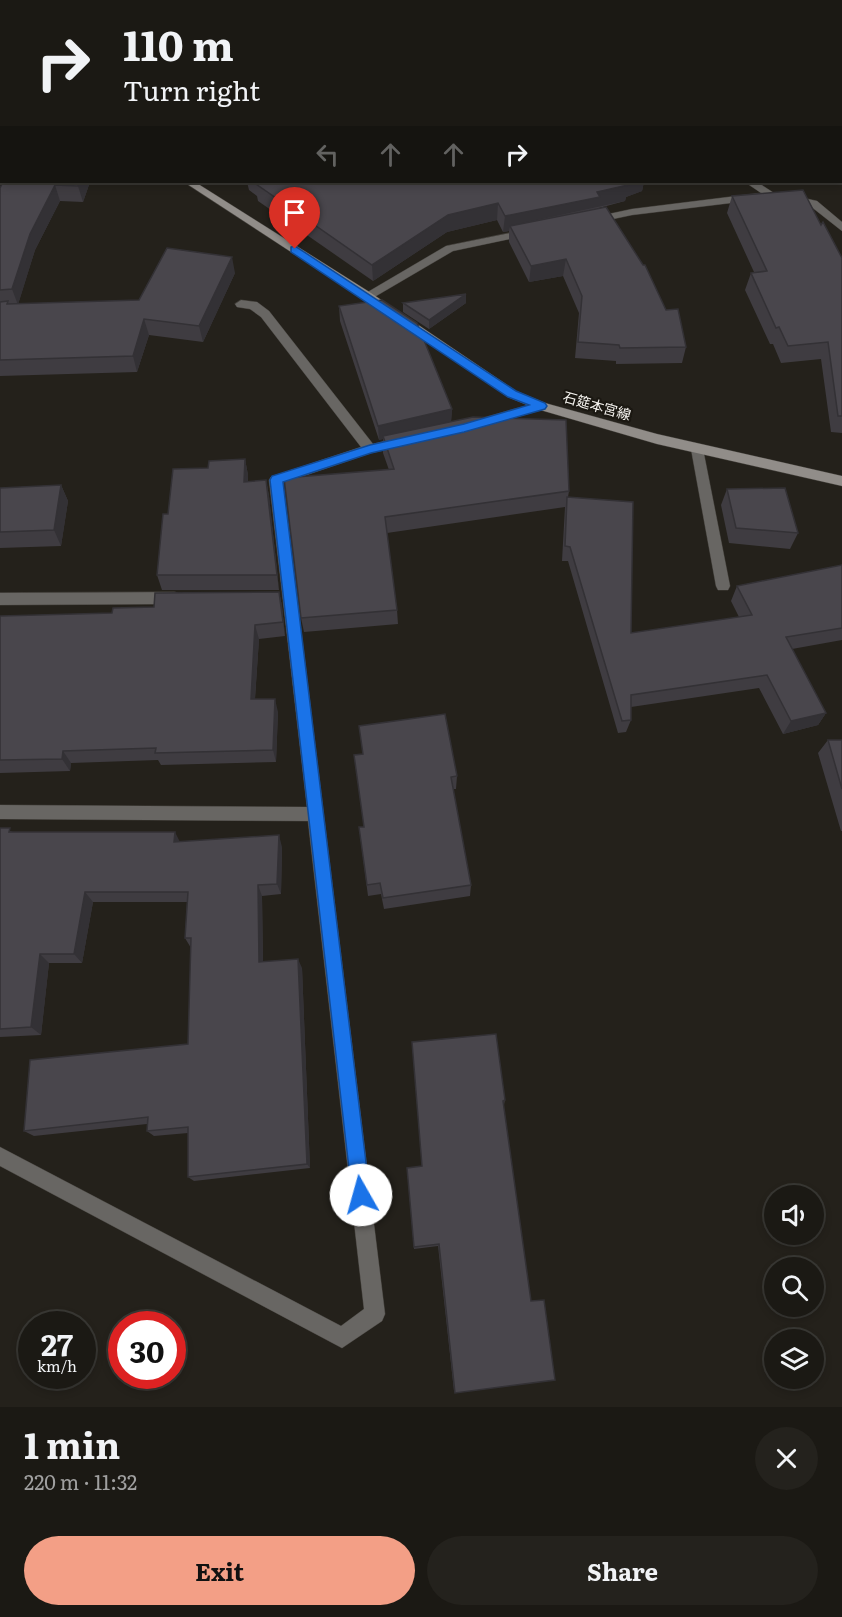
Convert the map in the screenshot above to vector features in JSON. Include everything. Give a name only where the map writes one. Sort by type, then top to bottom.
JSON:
[{"type":"main road","name":"石筵本宮線","points":[[191,183],[367,296],[512,394],[541,406],[697,449],[842,482]]},
{"type":"street","points":[[752,183],[772,195]]},
{"type":"street","points":[[587,221],[632,212],[772,195],[813,203],[842,228]]},
{"type":"street","points":[[367,296],[450,248],[541,230]]},
{"type":"street","points":[[242,304],[253,306],[265,314],[370,449]]},
{"type":"street","points":[[464,428],[541,406]]},
{"type":"street","points":[[0,1156],[342,1338],[375,1314],[317,814],[284,598],[276,480],[370,449],[412,440]]},
{"type":"street","points":[[697,449],[723,586]]},
{"type":"street","points":[[0,599],[185,598]]},
{"type":"street","points":[[0,812],[317,814]]},
{"type":"building","points":[[2,183],[79,183],[78,186],[55,185],[30,234],[12,289],[0,290],[0,188]]},
{"type":"building","points":[[626,183],[628,185],[597,192],[600,197],[505,216],[498,203],[448,215],[372,265],[256,184]]},
{"type":"building","points":[[803,190],[842,258],[842,416],[838,416],[828,342],[788,346],[779,327],[776,328],[751,273],[767,271],[732,196]]},
{"type":"building","points":[[606,207],[645,265],[666,310],[678,309],[686,347],[620,348],[619,345],[578,342],[582,296],[566,259],[531,266],[510,226]]},
{"type":"building","points":[[167,248],[232,257],[199,326],[144,319],[133,356],[0,360],[0,302],[8,301],[7,304],[139,300]]},
{"type":"building","points":[[466,294],[429,320],[403,303]]},
{"type":"building","points":[[382,300],[417,323],[452,409],[378,426],[339,306]]},
{"type":"building","points":[[473,417],[566,420],[569,491],[385,517],[397,610],[301,618],[284,478],[394,469],[383,436]]},
{"type":"building","points":[[245,459],[244,482],[266,480],[277,575],[157,575],[163,514],[168,514],[173,469],[208,468],[209,461]]},
{"type":"building","points":[[61,485],[54,530],[0,532],[0,488]]},
{"type":"building","points":[[785,488],[798,533],[736,528],[727,489]]},
{"type":"building","points":[[567,497],[633,502],[631,633],[752,615],[737,586],[842,565],[842,628],[786,637],[826,713],[791,721],[767,675],[631,695],[631,720],[622,721],[570,547],[565,546]]},
{"type":"building","points":[[279,592],[283,622],[255,625],[251,699],[275,699],[273,750],[155,753],[156,748],[63,751],[62,759],[0,760],[0,616],[112,613],[113,608],[154,607],[155,593]]},
{"type":"building","points":[[445,714],[457,776],[451,777],[471,885],[383,898],[380,883],[367,885],[359,827],[364,827],[354,755],[363,754],[359,726]]},
{"type":"building","points":[[828,740],[842,740],[842,789]]},
{"type":"building","points":[[0,828],[10,828],[9,832],[175,832],[174,842],[279,835],[277,884],[258,885],[259,962],[298,959],[307,1164],[188,1177],[188,1127],[147,1131],[148,1117],[24,1131],[30,1060],[188,1044],[191,938],[185,938],[188,892],[85,892],[74,954],[40,954],[31,1027],[0,1029]]},
{"type":"building","points":[[496,1034],[531,1301],[544,1300],[555,1380],[455,1393],[439,1244],[414,1247],[407,1168],[422,1166],[412,1042]]},
{"type":"route","points":[[295,249],[512,394],[541,406],[464,428],[370,449],[276,480],[361,1195]]}]
